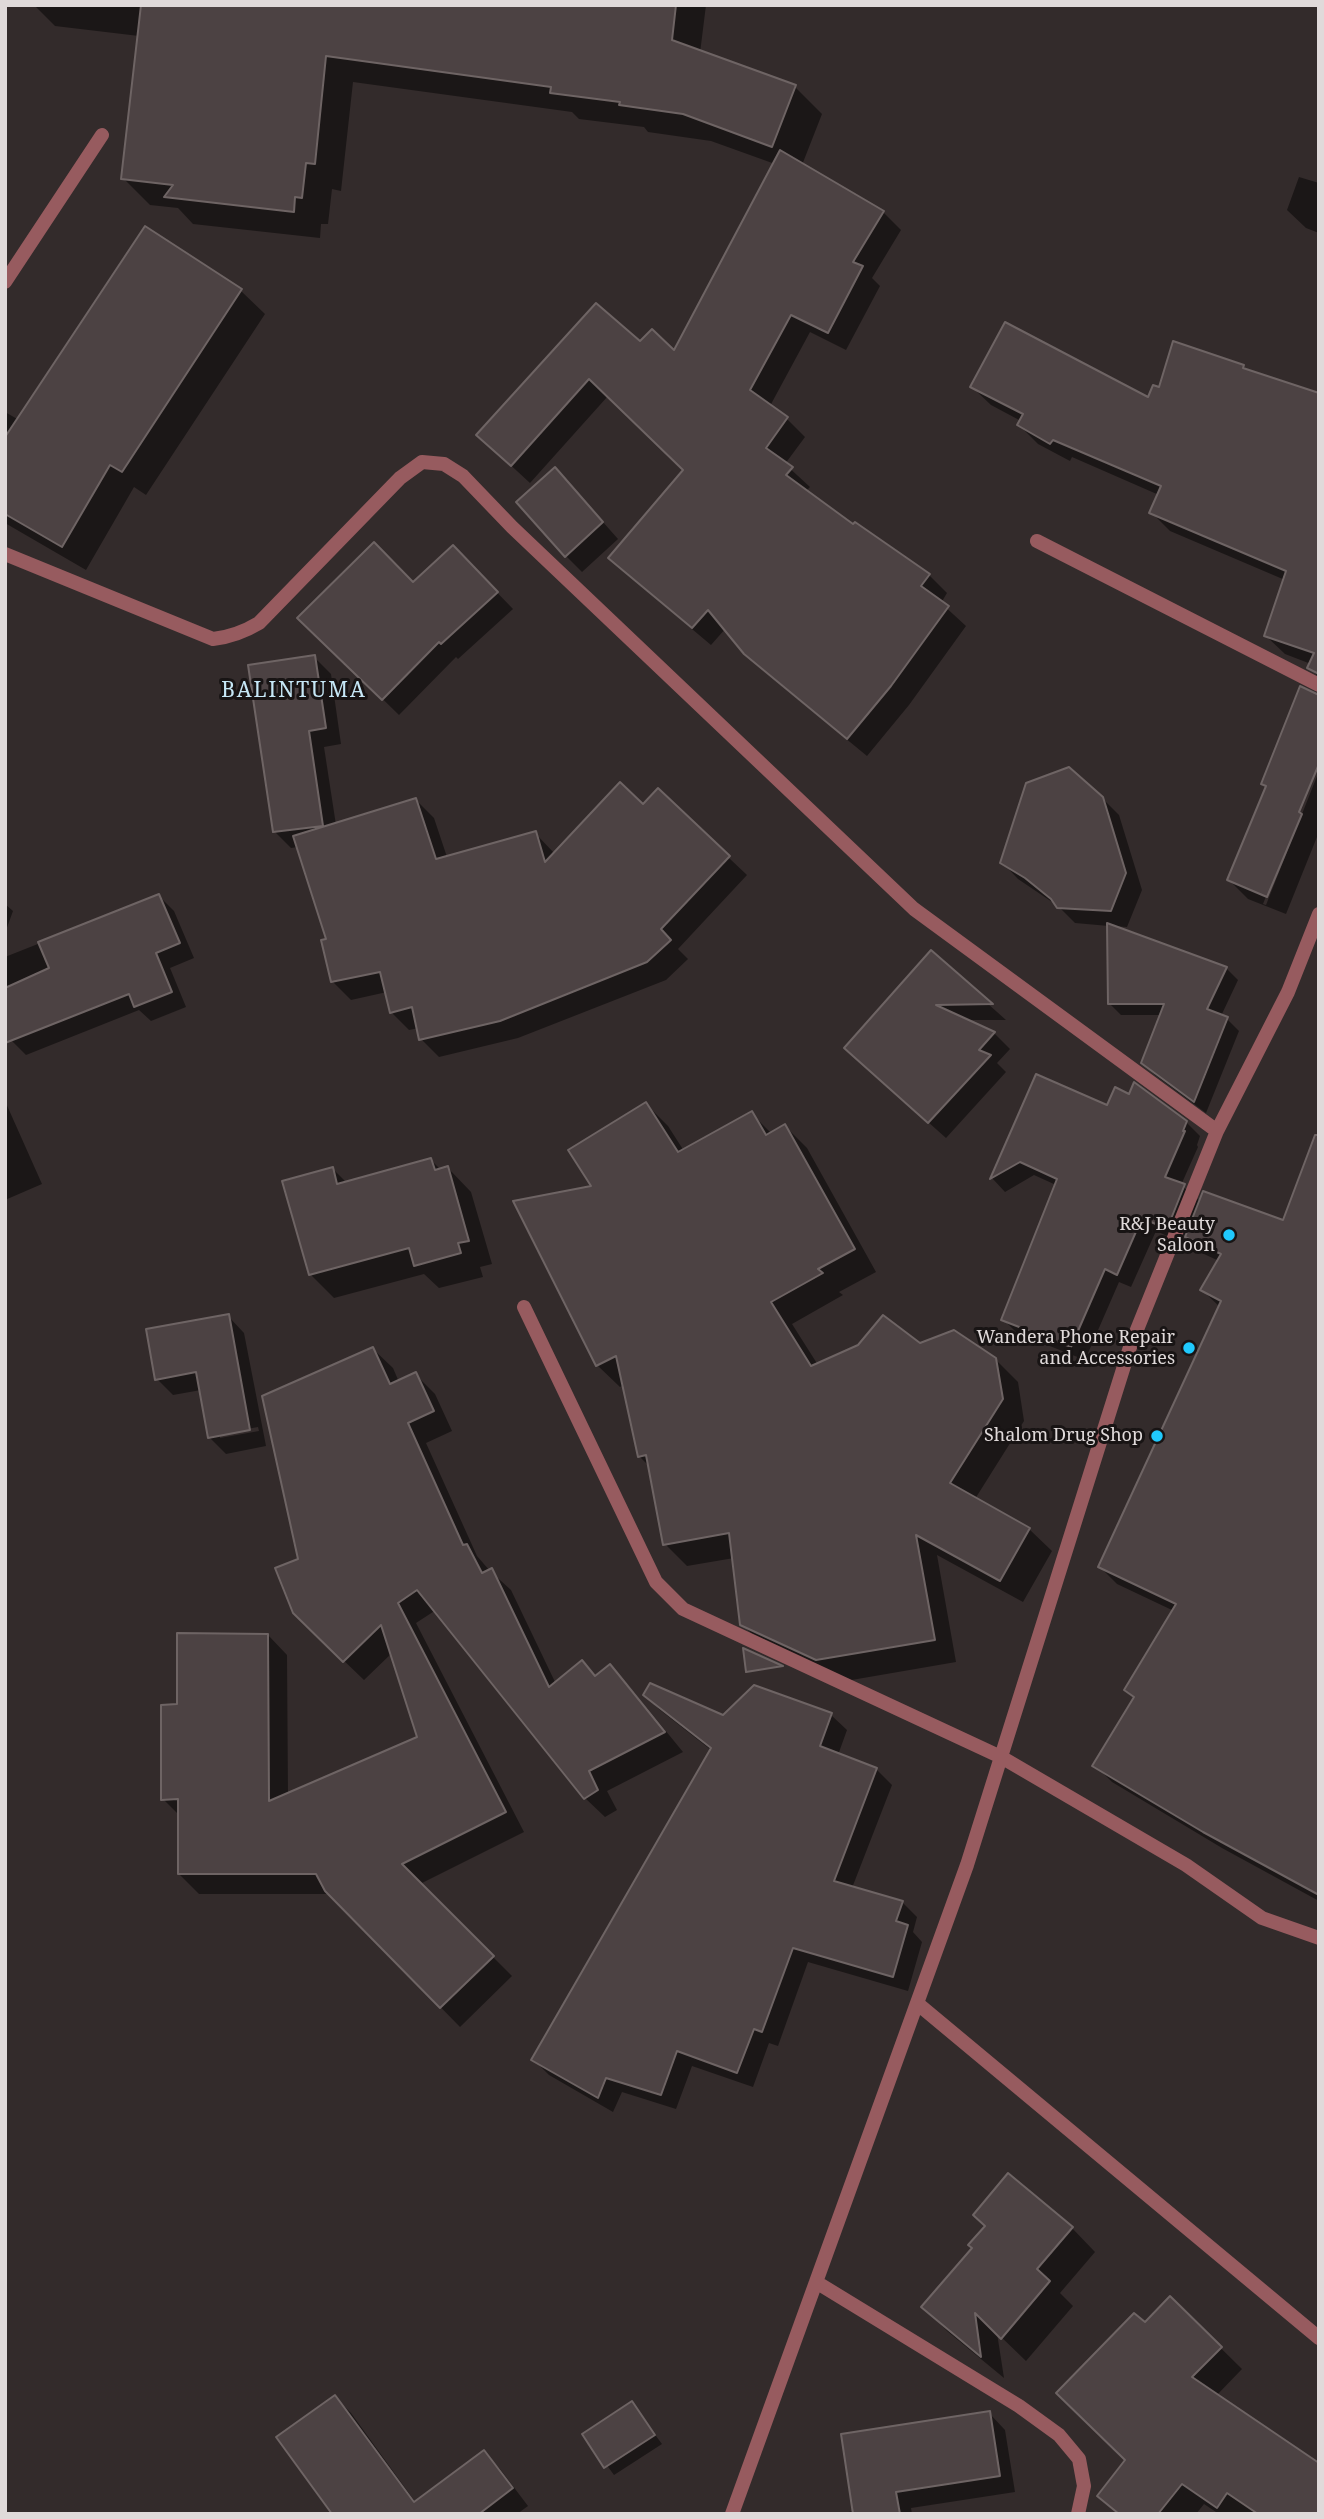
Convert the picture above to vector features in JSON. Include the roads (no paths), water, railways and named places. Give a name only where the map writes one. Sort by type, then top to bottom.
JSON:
[{"type":"street","points":[[5,282],[102,135]]},
{"type":"street","points":[[5,554],[213,639],[228,637],[242,633],[259,622],[400,478],[422,462],[444,464],[463,476],[512,527],[914,909],[1217,1131]]},
{"type":"street","points":[[1037,541],[1319,685]]},
{"type":"street","points":[[732,2514],[967,1865],[1130,1348],[1217,1131],[1289,992],[1319,914]]},
{"type":"street","points":[[524,1307],[656,1582],[683,1609],[1001,1757],[1186,1865],[1262,1918],[1319,1938]]},
{"type":"street","points":[[918,2004],[1319,2338]]},
{"type":"street","points":[[816,2282],[1020,2406],[1059,2435],[1079,2459],[1084,2486],[1078,2514]]},
{"type":"place","name":"R&J Beauty Saloon","points":[[1229,1235]]},
{"type":"place","name":"Wandera Phone Repair and Accessories","points":[[1189,1348]]},
{"type":"place","name":"Shalom Drug Shop","points":[[1157,1436]]},
{"type":"district","name":"BALINTUMA","points":[[294,691]]}]
